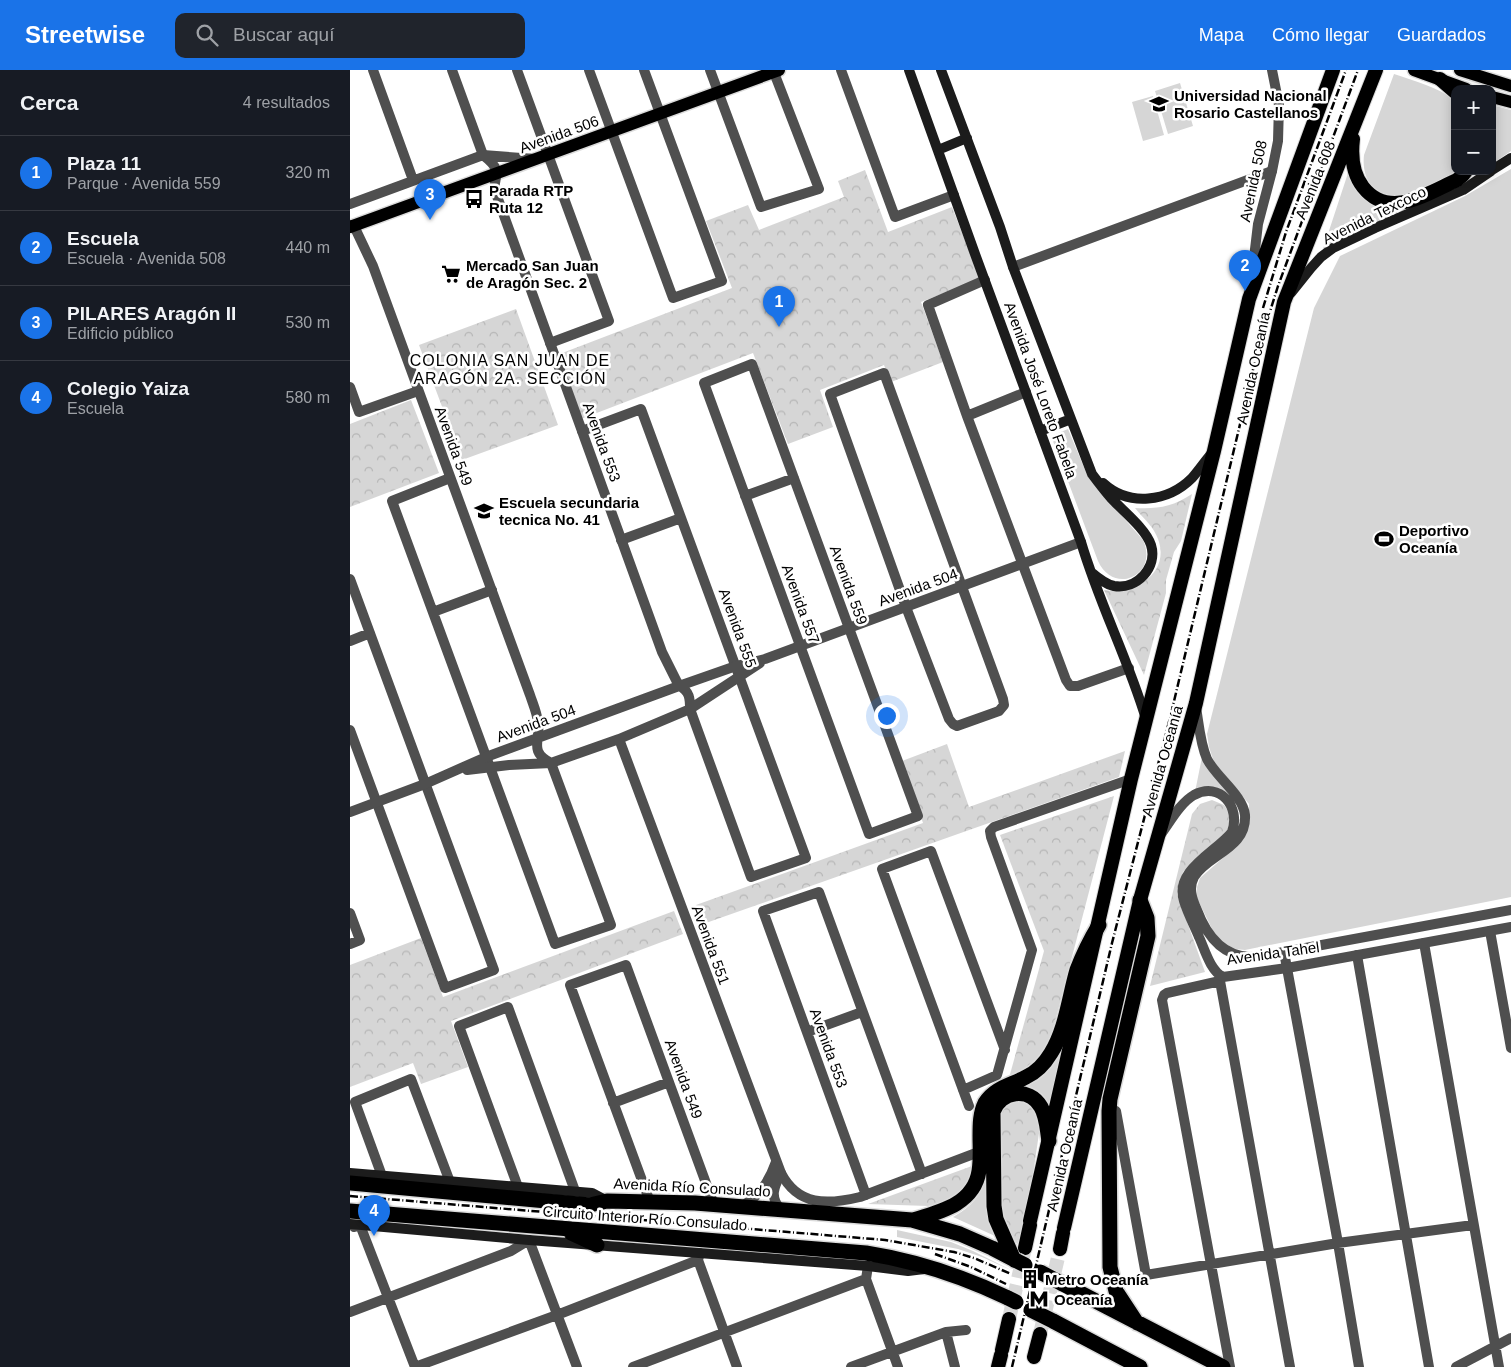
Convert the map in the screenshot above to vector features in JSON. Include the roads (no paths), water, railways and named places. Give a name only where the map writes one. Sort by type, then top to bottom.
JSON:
[{"type":"highway","name":"Avenida 608","points":[[1249,299],[1333,70]]},
{"type":"highway","name":"Avenida 608","points":[[1284,302],[1376,70]]},
{"type":"highway","points":[[1440,79],[1451,89]]},
{"type":"highway","points":[[1356,121],[1352,142],[1356,176],[1368,192],[1383,202],[1394,204],[1406,202],[1456,180],[1463,175]]},
{"type":"highway","name":"Avenida Oceanía","points":[[1020,1258],[1030,1223],[1131,780],[1214,450],[1249,299]]},
{"type":"highway","name":"Avenida Oceanía","points":[[1060,1249],[1140,900],[1196,703],[1284,302]]},
{"type":"highway","points":[[1137,1323],[1116,1291],[1110,1267],[1109,1111],[1110,1099],[1148,936],[1147,918],[1140,900]]},
{"type":"highway","points":[[912,1220],[954,1206],[974,1186],[980,1170],[981,1119],[986,1103],[998,1089],[1037,1070],[1052,1052],[1059,1037],[1077,970],[1085,950],[1099,925]]},
{"type":"highway","points":[[1020,1258],[996,1218],[994,1206],[993,1112],[995,1106],[1002,1098],[1013,1093],[1033,1098],[1040,1105],[1044,1115],[1049,1141]]},
{"type":"highway","name":"Circuito Interior Río Consulado","points":[[350,1184],[590,1205],[608,1201]]},
{"type":"highway","name":"Avenida Río Consulado","points":[[608,1201],[714,1205],[912,1220],[954,1232],[1020,1258]]},
{"type":"highway","name":"Circuito Interior Río Consulado","points":[[350,1211],[563,1230],[866,1253],[936,1268]]},
{"type":"highway","points":[[563,1230],[597,1246]]},
{"type":"highway","points":[[936,1268],[1012,1300]]},
{"type":"highway","points":[[1040,1272],[1223,1367]]},
{"type":"highway","points":[[1031,1310],[1140,1367]]},
{"type":"highway","points":[[1001,1357],[1009,1319]]},
{"type":"highway","points":[[1033,1362],[1040,1334]]},
{"type":"main road","name":"Avenida José Loreto Fabela","points":[[909,70],[1081,542],[1089,570],[1129,668],[1146,720]]},
{"type":"main road","name":"Avenida José Loreto Fabela","points":[[941,70],[1013,267],[1092,474]]},
{"type":"main road","points":[[1414,70],[1456,85]]},
{"type":"main road","points":[[1460,70],[1511,86]]},
{"type":"main road","name":"Avenida 506","points":[[351,226],[775,71]]},
{"type":"main road","points":[[1496,98],[1511,102]]},
{"type":"main road","points":[[938,150],[967,138]]},
{"type":"main road","name":"Avenida Texcoco","points":[[1496,168],[1511,158]]},
{"type":"main road","name":"Avenida Texcoco","points":[[1284,302],[1311,268],[1333,248],[1374,228],[1464,190],[1486,175]]},
{"type":"main road","points":[[1040,431],[1071,419]]},
{"type":"main road","points":[[1092,474],[1107,487],[1123,496],[1141,500],[1159,497],[1176,490],[1191,478],[1214,450]]},
{"type":"main road","points":[[1089,570],[1100,580],[1113,586],[1124,586],[1135,583],[1143,576],[1150,567],[1152,557],[1151,546],[1147,536],[1110,497],[1092,474]]},
{"type":"main road","name":"Avenida Río Consulado","points":[[350,1173],[592,1193],[608,1201]]},
{"type":"main road","points":[[355,1224],[699,1256],[868,1266],[908,1271],[936,1268]]},
{"type":"street","points":[[373,70],[414,180]]},
{"type":"street","points":[[452,70],[483,155],[494,165],[497,173]]},
{"type":"street","points":[[517,70],[543,157],[609,321],[550,343]]},
{"type":"street","points":[[589,70],[673,298],[722,281],[644,70]]},
{"type":"street","points":[[710,70],[761,207],[819,188],[775,71]]},
{"type":"street","points":[[841,70],[895,216],[954,194]]},
{"type":"street","name":"Avenida 508","points":[[1249,299],[1258,224],[1278,141],[1279,105],[1272,70]]},
{"type":"street","points":[[350,204],[483,155],[543,157]]},
{"type":"street","points":[[1013,267],[1272,171]]},
{"type":"street","name":"Avenida 553","points":[[497,173],[494,188],[662,652],[680,686],[689,695],[690,709]]},
{"type":"street","name":"Avenida 549","points":[[351,226],[372,266],[492,590],[538,719],[537,739]]},
{"type":"street","points":[[985,280],[928,305],[1022,565],[1066,680],[1070,686],[1078,686],[1129,668]]},
{"type":"street","name":"Avenida 557","points":[[752,364],[704,383],[869,834]]},
{"type":"street","name":"Avenida 559","points":[[752,364],[918,816],[869,834]]},
{"type":"street","points":[[884,373],[1003,699],[1004,705],[999,711],[960,725],[953,724],[949,719],[906,607],[830,394],[884,373]]},
{"type":"street","points":[[350,387],[359,412],[418,391]]},
{"type":"street","points":[[967,416],[1026,392]]},
{"type":"street","name":"Avenida 555","points":[[582,431],[641,409],[806,858],[751,877],[690,709]]},
{"type":"street","points":[[450,478],[392,501],[555,944],[611,925],[551,763],[538,752],[537,739]]},
{"type":"street","points":[[745,496],[794,478]]},
{"type":"street","points":[[621,540],[681,518]]},
{"type":"street","name":"Avenida 504","points":[[350,812],[460,770],[486,757],[736,666],[765,659],[1081,542]]},
{"type":"street","points":[[350,579],[494,970],[445,988],[350,730]]},
{"type":"street","points":[[433,612],[492,590]]},
{"type":"street","points":[[350,641],[370,633]]},
{"type":"street","name":"Avenida 504","points":[[460,770],[551,763],[619,739],[690,709],[765,659]]},
{"type":"street","name":"Avenida Tahel","points":[[1196,703],[1202,745],[1208,760],[1242,804],[1245,814],[1241,835],[1234,844],[1195,876],[1192,883],[1192,898],[1207,932],[1213,940],[1227,950],[1242,956],[1251,957],[1511,910]]},
{"type":"street","name":"Avenida 551","points":[[619,739],[776,1162],[791,1189],[808,1199],[842,1201],[866,1195],[976,1153]]},
{"type":"street","points":[[963,1090],[995,1077],[1005,1050],[1032,950],[990,831],[994,827],[1131,780]]},
{"type":"street","name":"Avenida Tahel","points":[[1156,841],[1187,801],[1194,796],[1203,792],[1220,794],[1232,806],[1235,815],[1235,824],[1232,832],[1189,872],[1182,889],[1184,900],[1208,957],[1222,979]]},
{"type":"street","points":[[969,1106],[882,869],[931,851],[1005,1050]]},
{"type":"street","name":"Avenida 553","points":[[862,1012],[819,892],[763,911],[866,1195]]},
{"type":"street","points":[[350,913],[355,942]]},
{"type":"street","name":"Avenida Tahel","points":[[1211,1265],[1162,1000],[1164,995],[1222,979],[1511,927]]},
{"type":"street","points":[[1490,931],[1511,1048]]},
{"type":"street","points":[[1424,943],[1499,1367]]},
{"type":"street","points":[[1284,952],[1359,1367]]},
{"type":"street","points":[[1357,955],[1429,1367]]},
{"type":"street","name":"Avenida 549","points":[[613,1103],[570,985],[626,964],[714,1205]]},
{"type":"street","points":[[1222,979],[1290,1367]]},
{"type":"street","points":[[518,1187],[459,1026],[508,1007],[576,1192]]},
{"type":"street","points":[[807,1032],[862,1012],[922,1174]]},
{"type":"street","points":[[382,1176],[355,1102],[412,1079],[450,1182]]},
{"type":"street","points":[[650,1202],[613,1103],[669,1082]]},
{"type":"street","points":[[1116,1111],[1146,1275],[1270,1254],[1473,1225]]},
{"type":"street","points":[[740,1208],[765,1186],[776,1162]]},
{"type":"street","points":[[781,1174],[773,1194],[775,1203],[781,1210]]},
{"type":"street","points":[[350,1229],[355,1224],[388,1298],[415,1367],[557,1315],[699,1256],[737,1367]]},
{"type":"street","points":[[350,1312],[511,1252],[529,1240],[577,1367]]},
{"type":"street","points":[[1211,1265],[1230,1367]]},
{"type":"street","points":[[868,1266],[866,1279],[898,1367]]},
{"type":"street","points":[[632,1367],[866,1279]]},
{"type":"street","points":[[850,1367],[946,1332],[966,1330]]},
{"type":"street","points":[[946,1332],[955,1367]]},
{"type":"street","points":[[1456,1367],[1511,1338]]},
{"type":"tunnel","points":[[1009,1319],[1025,1248]]},
{"type":"tunnel","points":[[1040,1334],[1060,1249]]},
{"type":"railway","points":[[1263,308],[1286,232],[1346,70]]},
{"type":"railway","points":[[1012,1367],[1112,943],[1170,718],[1257,353],[1278,286],[1358,70]]},
{"type":"railway","points":[[350,1196],[885,1240],[954,1252],[974,1258],[1011,1274]]},
{"type":"railway","points":[[935,1254],[971,1267],[1006,1284]]},
{"type":"place","name":"Universidad Nacional Rosario Castellanos","points":[[1159,104]]},
{"type":"place","name":"Parada RTP Ruta 12","points":[[474,199]]},
{"type":"place","name":"PILARES Aragón II","points":[[430,220]]},
{"type":"place","name":"Mercado San Juan de Aragón Sec. 2","points":[[451,274]]},
{"type":"place","name":"Escuela","points":[[1245,291]]},
{"type":"place","name":"Plaza 11","points":[[779,327]]},
{"type":"place","name":"Escuela secundaria tecnica No. 41","points":[[484,511]]},
{"type":"place","name":"Deportivo Oceanía","points":[[1384,539]]},
{"type":"place","name":"Colegio Yaiza","points":[[374,1236]]},
{"type":"place","name":"Metro Oceanía","points":[[1030,1279]]},
{"type":"place","name":"Oceanía","points":[[1039,1299]]},
{"type":"district","name":"COLONIA SAN JUAN DE ARAGÓN 2A. SECCIÓN","points":[[510,369]]}]
